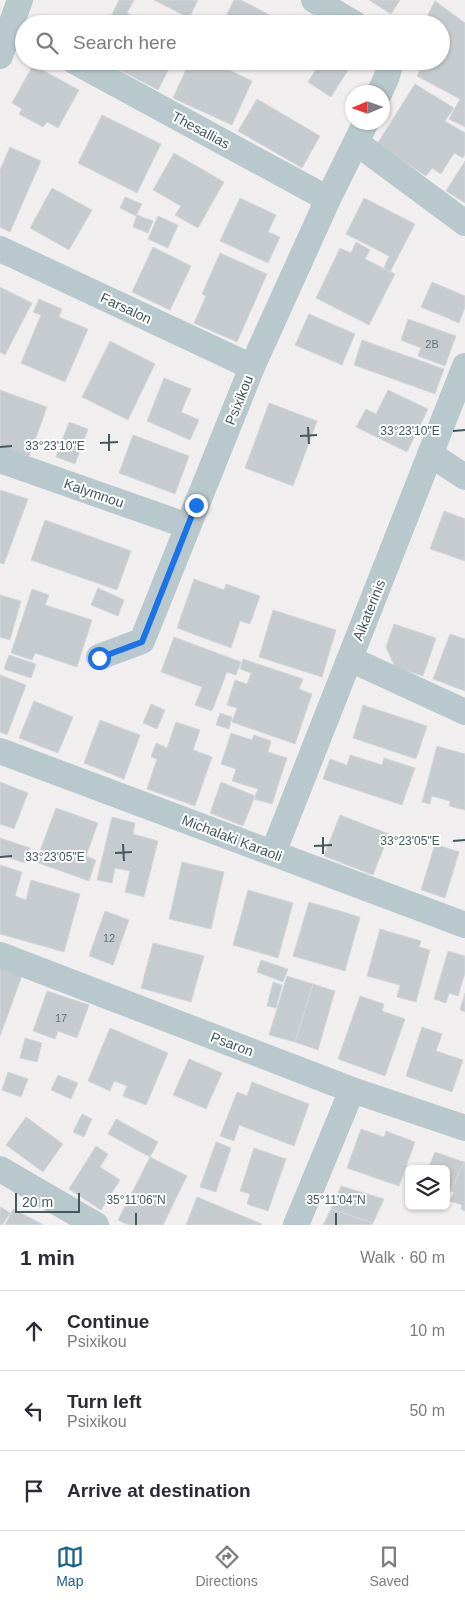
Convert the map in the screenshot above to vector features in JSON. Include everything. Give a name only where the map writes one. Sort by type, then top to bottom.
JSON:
[{"type":"street","points":[[19,15],[20,0]]},
{"type":"street","points":[[314,0],[340,15]]},
{"type":"street","points":[[0,56],[15,34]]},
{"type":"street","name":"Thesallias","points":[[91,70],[328,199]]},
{"type":"street","points":[[383,85],[389,70]]},
{"type":"street","points":[[362,133],[465,223]]},
{"type":"street","name":"Psixikou","points":[[99,658],[142,642],[252,367],[328,199],[362,133]]},
{"type":"street","name":"Farsalon","points":[[0,249],[252,367]]},
{"type":"street","name":"Aikaterinis","points":[[274,853],[465,366]]},
{"type":"street","points":[[430,454],[465,477]]},
{"type":"street","name":"Kalymnou","points":[[0,460],[188,526]]},
{"type":"street","points":[[350,659],[465,712]]},
{"type":"street","name":"Michalaki Karaoli","points":[[0,751],[465,925]]},
{"type":"street","name":"Psaron","points":[[0,955],[352,1090],[465,1128]]},
{"type":"street","points":[[296,1225],[352,1090]]},
{"type":"street","points":[[0,1169],[96,1225]]},
{"type":"building","points":[[119,0],[134,0],[127,13],[131,15],[112,15]]},
{"type":"building","points":[[154,0],[198,0],[190,15],[183,15]]},
{"type":"building","points":[[234,0],[241,0],[270,15],[226,15]]},
{"type":"building","points":[[369,0],[400,0],[391,14]]},
{"type":"building","points":[[435,1],[465,23],[465,127],[449,119],[460,99],[417,76],[420,70],[450,70],[450,15],[428,15]]},
{"type":"building","points":[[30,70],[42,70],[79,90],[58,128],[47,122],[43,127],[19,114],[22,109],[12,103]]},
{"type":"building","points":[[120,70],[168,70],[158,90]]},
{"type":"building","points":[[186,70],[229,70],[252,81],[232,125],[173,98]]},
{"type":"building","points":[[315,70],[348,70],[331,97],[308,82]]},
{"type":"building","points":[[415,84],[454,108],[445,121],[465,133],[465,154],[463,158],[454,153],[441,174],[432,168],[426,176],[377,144],[386,130],[390,130],[390,123]]},
{"type":"building","points":[[257,99],[320,136],[302,168],[238,131]]},
{"type":"building","points":[[102,115],[161,144],[137,193],[78,163]]},
{"type":"building","points":[[10,147],[41,161],[10,232],[0,227],[0,170]]},
{"type":"building","points":[[174,153],[224,182],[198,228],[175,215],[181,206],[153,190]]},
{"type":"building","points":[[465,161],[465,203],[446,191]]},
{"type":"building","points":[[52,188],[92,210],[69,250],[30,228]]},
{"type":"building","points":[[125,197],[142,204],[136,216],[120,208]]},
{"type":"building","points":[[240,198],[276,215],[268,232],[280,237],[268,263],[220,241]]},
{"type":"building","points":[[364,198],[415,224],[390,272],[384,268],[389,256],[346,234]]},
{"type":"building","points":[[137,215],[153,221],[148,233],[133,227]]},
{"type":"building","points":[[158,216],[178,225],[168,248],[148,239]]},
{"type":"building","points":[[356,242],[370,250],[365,259],[395,274],[369,325],[316,298],[340,248],[351,253]]},
{"type":"building","points":[[153,247],[191,266],[170,310],[132,292]]},
{"type":"building","points":[[220,253],[267,274],[237,342],[194,323],[206,296],[202,294]]},
{"type":"building","points":[[432,282],[465,296],[465,307],[459,323],[421,307]]},
{"type":"building","points":[[0,287],[32,303],[5,355],[0,352]]},
{"type":"building","points":[[39,299],[62,309],[59,317],[88,329],[65,382],[21,363],[41,315],[33,312]]},
{"type":"building","points":[[309,314],[355,334],[342,365],[295,345]]},
{"type":"building","points":[[408,319],[456,336],[445,366],[418,356],[421,348],[401,340]]},
{"type":"building","points":[[362,340],[444,369],[435,394],[354,365]]},
{"type":"building","points":[[110,341],[155,364],[128,420],[82,397]]},
{"type":"building","points":[[164,378],[191,389],[181,412],[199,420],[190,440],[147,421]]},
{"type":"building","points":[[0,390],[47,407],[29,457],[0,447]]},
{"type":"building","points":[[388,390],[428,409],[407,452],[356,427],[366,409],[376,414]]},
{"type":"building","points":[[269,403],[317,421],[293,486],[245,468]]},
{"type":"building","points":[[69,422],[88,429],[75,464],[56,457]]},
{"type":"building","points":[[133,435],[189,456],[175,494],[119,473]]},
{"type":"building","points":[[0,490],[28,499],[4,564],[0,563]]},
{"type":"building","points":[[444,511],[465,519],[465,561],[430,549]]},
{"type":"building","points":[[45,520],[131,551],[117,590],[31,560]]},
{"type":"building","points":[[194,579],[224,590],[226,584],[260,596],[250,624],[240,621],[231,648],[177,628]]},
{"type":"building","points":[[98,588],[124,600],[118,616],[91,605]]},
{"type":"building","points":[[32,589],[49,595],[45,605],[92,620],[77,667],[35,653],[32,660],[11,653]]},
{"type":"building","points":[[0,595],[21,601],[10,640],[0,637]]},
{"type":"building","points":[[273,610],[336,630],[322,677],[259,657]]},
{"type":"building","points":[[394,624],[436,638],[423,676],[395,667],[386,647]]},
{"type":"building","points":[[450,634],[465,639],[465,691],[433,679]]},
{"type":"building","points":[[174,637],[241,662],[236,675],[227,672],[212,711],[195,705],[202,687],[161,672]]},
{"type":"building","points":[[9,655],[36,664],[31,678],[4,669]]},
{"type":"building","points":[[243,659],[303,679],[299,689],[312,694],[295,744],[232,722],[237,708],[227,705],[235,680],[247,684],[251,673],[240,669]]},
{"type":"building","points":[[0,675],[26,685],[7,735],[0,732]]},
{"type":"building","points":[[34,701],[73,717],[58,753],[19,738]]},
{"type":"building","points":[[151,704],[165,710],[157,729],[143,723]]},
{"type":"building","points":[[363,705],[427,726],[416,759],[353,738]]},
{"type":"building","points":[[220,713],[232,717],[229,729],[216,725]]},
{"type":"building","points":[[100,720],[140,735],[124,779],[84,763]]},
{"type":"building","points":[[176,722],[200,730],[193,750],[212,757],[195,806],[147,789],[157,759],[151,757],[156,743],[167,748]]},
{"type":"building","points":[[231,733],[252,740],[254,735],[271,741],[268,752],[287,758],[272,804],[254,799],[258,789],[232,781],[236,769],[221,764]]},
{"type":"building","points":[[437,746],[465,754],[465,810],[449,806],[450,801],[432,796],[430,804],[422,802]]},
{"type":"building","points":[[350,755],[382,765],[384,758],[415,768],[402,805],[323,779],[330,759],[347,765]]},
{"type":"building","points":[[0,782],[28,793],[14,829],[0,824]]},
{"type":"building","points":[[221,782],[255,796],[243,826],[210,813]]},
{"type":"building","points":[[56,808],[98,823],[86,856],[96,860],[89,881],[36,862]]},
{"type":"building","points":[[340,815],[389,834],[373,875],[324,856]]},
{"type":"building","points":[[112,817],[135,823],[133,834],[158,841],[144,897],[125,892],[130,871],[115,868],[112,883],[97,880]]},
{"type":"building","points":[[0,838],[30,848],[25,863],[0,855]]},
{"type":"building","points":[[435,844],[459,852],[445,898],[421,890]]},
{"type":"building","points":[[182,862],[224,872],[211,929],[169,919]]},
{"type":"building","points":[[0,865],[22,872],[15,896],[26,900],[31,880],[80,894],[64,952],[0,934]]},
{"type":"building","points":[[248,890],[293,903],[278,958],[233,945]]},
{"type":"building","points":[[309,902],[360,917],[345,971],[293,956]]},
{"type":"building","points":[[105,911],[129,920],[113,965],[89,956]]},
{"type":"building","points":[[380,929],[421,941],[419,947],[430,950],[416,1002],[397,997],[400,985],[367,976]]},
{"type":"building","points":[[153,943],[204,956],[191,1002],[141,988]]},
{"type":"building","points":[[448,951],[465,956],[465,973],[458,996],[449,993],[446,1003],[434,999]]},
{"type":"building","points":[[261,960],[288,969],[283,982],[257,972]]},
{"type":"building","points":[[0,965],[23,973],[0,1036]]},
{"type":"building","points":[[287,976],[313,984],[295,1042],[269,1035]]},
{"type":"building","points":[[273,982],[282,985],[276,1008],[267,1006]]},
{"type":"building","points":[[313,984],[335,991],[318,1050],[295,1042]]},
{"type":"building","points":[[47,991],[89,1005],[77,1038],[58,1031],[55,1039],[33,1031]]},
{"type":"building","points":[[465,993],[465,1012],[460,1010]]},
{"type":"building","points":[[360,996],[384,1004],[382,1011],[405,1019],[385,1076],[338,1059]]},
{"type":"building","points":[[422,1027],[442,1034],[436,1051],[463,1060],[452,1092],[406,1076]]},
{"type":"building","points":[[110,1028],[168,1053],[146,1105],[123,1096],[127,1086],[114,1081],[110,1091],[88,1081]]},
{"type":"building","points":[[25,1038],[42,1043],[37,1062],[20,1058]]},
{"type":"building","points":[[189,1059],[222,1073],[206,1109],[173,1095]]},
{"type":"building","points":[[8,1072],[28,1079],[21,1097],[2,1090]]},
{"type":"building","points":[[58,1075],[78,1083],[71,1099],[51,1090]]},
{"type":"building","points":[[252,1082],[309,1104],[294,1146],[239,1125],[234,1141],[220,1136],[237,1092],[247,1096]]},
{"type":"building","points":[[82,1114],[92,1119],[84,1137],[73,1132]]},
{"type":"building","points":[[26,1117],[63,1144],[43,1172],[6,1145]]},
{"type":"building","points":[[116,1119],[158,1142],[150,1157],[108,1134]]},
{"type":"building","points":[[361,1129],[384,1137],[386,1131],[415,1142],[407,1165],[405,1165],[399,1186],[347,1168]]},
{"type":"building","points":[[216,1142],[231,1148],[216,1192],[200,1187]]},
{"type":"building","points":[[96,1146],[108,1154],[100,1167],[120,1180],[101,1210],[69,1189]]},
{"type":"building","points":[[254,1148],[286,1159],[268,1211],[247,1204],[250,1194],[240,1191]]},
{"type":"building","points":[[435,1152],[464,1162],[451,1191],[450,1165],[430,1165]]},
{"type":"building","points":[[150,1157],[187,1176],[163,1225],[128,1225],[118,1220]]},
{"type":"building","points":[[465,1162],[465,1211],[461,1209],[462,1205],[450,1201],[454,1192],[451,1191]]},
{"type":"building","points":[[341,1186],[384,1199],[373,1223],[331,1209]]},
{"type":"building","points":[[197,1197],[262,1224],[186,1225]]},
{"type":"building","points":[[1,1207],[10,1213],[2,1225],[0,1225],[0,1210]]},
{"type":"building","points":[[13,1209],[42,1224],[42,1225],[5,1225]]},
{"type":"building","points":[[331,1209],[373,1223],[372,1225],[323,1225]]},
{"type":"route","points":[[99,658],[142,642],[196,505]]}]
